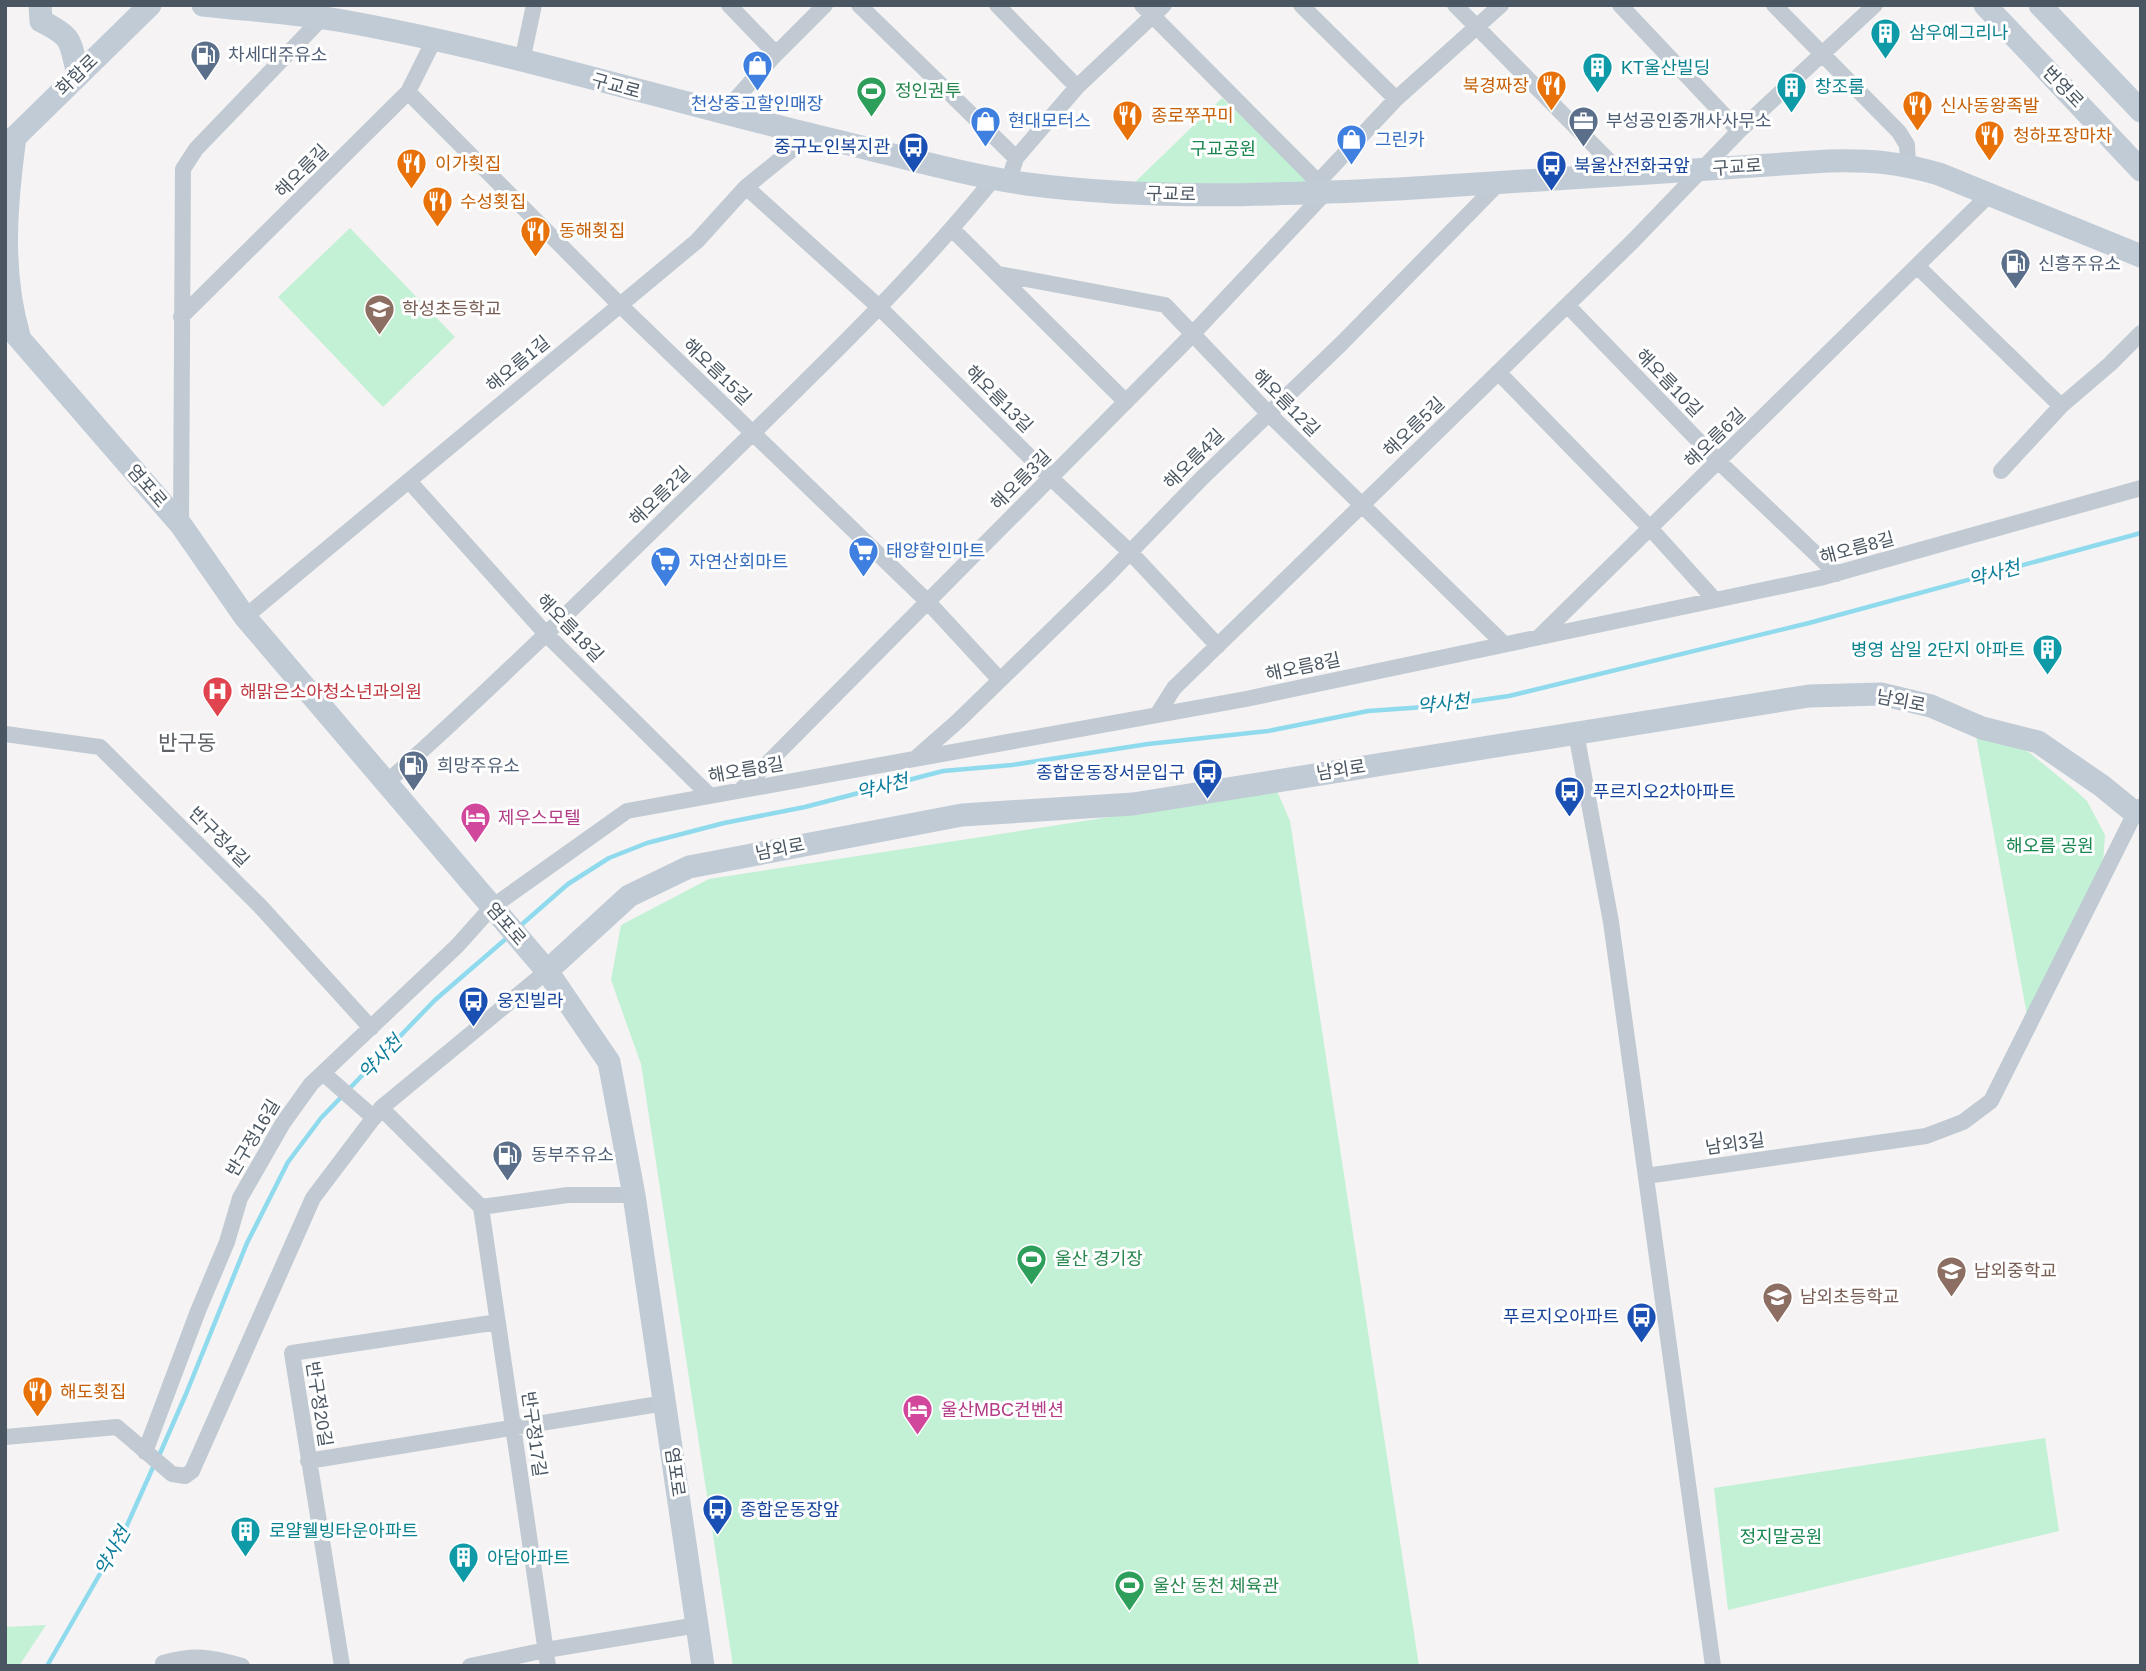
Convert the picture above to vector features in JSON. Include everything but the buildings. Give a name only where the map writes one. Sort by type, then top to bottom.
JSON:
[{"type":"main road","points":[[40,5],[41,21],[63,33],[71,42],[78,74]]},
{"type":"main road","name":"화합로","points":[[8,142],[150,5]]},
{"type":"main road","name":"구교로","points":[[203,5],[335,14],[810,135],[1097,191],[1166,195],[1322,187],[1498,184],[1700,169],[1877,160],[1908,165],[1991,193],[2137,252]]},
{"type":"main road","name":"번영로","points":[[1985,5],[2141,170]]},
{"type":"main road","points":[[2040,5],[2141,111]]},
{"type":"main road","points":[[8,142],[6,255],[13,335]]},
{"type":"main road","name":"염포로","points":[[5,321],[13,335],[181,525],[245,617],[547,971],[609,1062],[634,1195],[704,1666]]},
{"type":"main road","name":"남외로","points":[[547,971],[629,896],[689,867],[962,815],[1133,804],[1809,696],[1881,694],[1931,706],[1982,728],[2038,742],[2138,812]]},
{"type":"street","points":[[523,61],[534,5]]},
{"type":"street","points":[[729,5],[776,54]]},
{"type":"street","points":[[723,113],[825,5]]},
{"type":"street","points":[[859,5],[1006,172]]},
{"type":"street","points":[[997,5],[1077,87]]},
{"type":"street","points":[[1301,5],[1396,99]]},
{"type":"street","points":[[1455,5],[1623,175]]},
{"type":"street","name":"해오름3길","points":[[741,790],[1192,335],[1396,99],[1501,5]]},
{"type":"street","points":[[1620,5],[1739,131]]},
{"type":"street","points":[[1774,5],[1899,132],[1907,145],[1908,165]]},
{"type":"street","name":"해오름5길","points":[[1157,715],[1174,688],[1632,242],[1739,131],[1875,5]]},
{"type":"street","points":[[1153,9],[1322,187]]},
{"type":"street","name":"해오름2길","points":[[386,783],[481,698],[880,309],[1006,172],[1077,87],[1153,9]]},
{"type":"street","points":[[181,525],[183,169],[196,149],[335,14]]},
{"type":"street","name":"해오름길","points":[[181,317],[408,92],[434,40]]},
{"type":"street","name":"해오름15길","points":[[408,92],[620,305],[928,602],[1000,680]]},
{"type":"street","name":"해오름1길","points":[[245,617],[696,241],[746,187],[810,135]]},
{"type":"street","name":"해오름4길","points":[[915,759],[1000,680],[1202,478],[1342,343],[1498,184]]},
{"type":"street","name":"해오름13길","points":[[746,187],[880,309],[1130,552],[1219,646]]},
{"type":"street","name":"해오름6길","points":[[1539,637],[1991,193]]},
{"type":"street","points":[[953,230],[1126,402]]},
{"type":"street","points":[[1917,266],[2061,406]]},
{"type":"street","name":"해오름12길","points":[[999,274],[1165,305],[1269,414],[1504,644]]},
{"type":"street","name":"해오름10길","points":[[1567,305],[1718,461],[1837,574]]},
{"type":"street","points":[[2001,471],[2061,406],[2141,333]]},
{"type":"street","points":[[1498,372],[1650,528],[1715,600]]},
{"type":"street","name":"해오름18길","points":[[409,481],[546,634],[710,796]]},
{"type":"street","name":"해오름8길","points":[[492,907],[627,811],[1246,699],[1837,574],[2141,488]]},
{"type":"street","points":[[1576,733],[1611,922],[1713,1666]]},
{"type":"street","name":"반구정4길","points":[[5,734],[100,747],[260,906],[371,1028]]},
{"type":"street","name":"남외3길","points":[[1646,1176],[1926,1136],[1963,1122],[1991,1101],[2138,812]]},
{"type":"street","name":"반구정16길","points":[[145,1452],[198,1311],[228,1242],[240,1198],[283,1123],[311,1084],[457,946],[492,907]]},
{"type":"street","points":[[5,1437],[117,1427],[172,1474],[185,1476],[196,1466],[313,1198],[378,1113],[547,971]]},
{"type":"street","points":[[323,1073],[378,1113],[481,1207],[568,1195],[634,1195]]},
{"type":"street","name":"반구정17길","points":[[481,1207],[547,1658]]},
{"type":"street","name":"반구정20길","points":[[342,1666],[292,1353],[498,1322]]},
{"type":"street","points":[[308,1461],[665,1403]]},
{"type":"street","points":[[470,1666],[547,1658],[698,1625]]},
{"type":"street","points":[[163,1663],[195,1656],[242,1666]]},
{"type":"green space","name":"구교공원","points":[[1222,98],[1314,184],[1133,184]]},
{"type":"green space","points":[[350,228],[455,337],[383,407],[278,297]]},
{"type":"green space","name":"해오름 공원","points":[[1974,725],[2030,753],[2075,790],[2087,801],[2105,835],[2102,877],[2029,1026]]},
{"type":"green space","points":[[1277,791],[1290,821],[1419,1666],[733,1666],[641,1064],[611,980],[621,925],[709,879]]},
{"type":"green space","name":"정지말공원","points":[[2045,1438],[2059,1531],[1728,1610],[1714,1488]]},
{"type":"green space","points":[[46,1625],[19,1666],[5,1666],[5,1627]]},
{"type":"waterway","name":"약사천","points":[[520,926],[568,884],[609,858],[647,843],[724,823],[805,807],[943,771],[1012,765],[1148,744],[1268,731],[1368,711],[1439,706],[1509,696],[1809,623],[2141,533]]},
{"type":"waterway","name":"약사천","points":[[158,1458],[247,1243],[288,1162],[321,1118],[435,1000],[508,937]]},
{"type":"waterway","name":"약사천","points":[[47,1666],[124,1532],[154,1465]]},
{"type":"place","name":"삼우예그리나","points":[[1886,60]]},
{"type":"place","name":"차세대주유소","points":[[205,82]]},
{"type":"place","name":"천상중고할인매장","points":[[757,93]]},
{"type":"place","name":"KT울산빌딩","points":[[1598,95]]},
{"type":"place","name":"북경짜장","points":[[1552,113]]},
{"type":"place","name":"창조룸","points":[[1792,114]]},
{"type":"place","name":"정인권투","points":[[872,118]]},
{"type":"place","name":"신사동왕족발","points":[[1917,133]]},
{"type":"place","name":"종로쭈꾸미","points":[[1128,143]]},
{"type":"place","name":"현대모터스","points":[[985,148]]},
{"type":"place","name":"부성공인중개사사무소","points":[[1583,148]]},
{"type":"place","name":"청하포장마차","points":[[1990,163]]},
{"type":"place","name":"그린카","points":[[1352,167]]},
{"type":"place","name":"중구노인복지관","points":[[913,174]]},
{"type":"place","name":"이가횟집","points":[[412,191]]},
{"type":"place","name":"북울산전화국앞","points":[[1551,193]]},
{"type":"place","name":"수성횟집","points":[[437,229]]},
{"type":"place","name":"동해횟집","points":[[536,258]]},
{"type":"place","name":"신흥주유소","points":[[2015,291]]},
{"type":"place","name":"학성초등학교","points":[[379,336]]},
{"type":"place","name":"태양할인마트","points":[[863,578]]},
{"type":"place","name":"자연산회마트","points":[[666,589]]},
{"type":"place","name":"병영 삼일 2단지 아파트","points":[[2048,677]]},
{"type":"place","name":"해맑은소아청소년과의원","points":[[217,719]]},
{"type":"place","name":"희망주유소","points":[[414,793]]},
{"type":"place","name":"종합운동장서문입구","points":[[1208,800]]},
{"type":"place","name":"푸르지오2차아파트","points":[[1570,819]]},
{"type":"place","name":"제우스모텔","points":[[475,845]]},
{"type":"place","name":"웅진빌라","points":[[474,1028]]},
{"type":"place","name":"동부주유소","points":[[508,1182]]},
{"type":"place","name":"울산 경기장","points":[[1032,1286]]},
{"type":"place","name":"남외중학교","points":[[1951,1298]]},
{"type":"place","name":"남외초등학교","points":[[1777,1324]]},
{"type":"place","name":"푸르지오아파트","points":[[1642,1344]]},
{"type":"place","name":"해도횟집","points":[[37,1419]]},
{"type":"place","name":"울산MBC컨벤션","points":[[918,1437]]},
{"type":"place","name":"종합운동장앞","points":[[717,1537]]},
{"type":"place","name":"로얄웰빙타운아파트","points":[[246,1558]]},
{"type":"place","name":"아담아파트","points":[[464,1585]]},
{"type":"place","name":"울산 동천 체육관","points":[[1130,1613]]},
{"type":"district","name":"반구동","points":[[187,743]]}]
